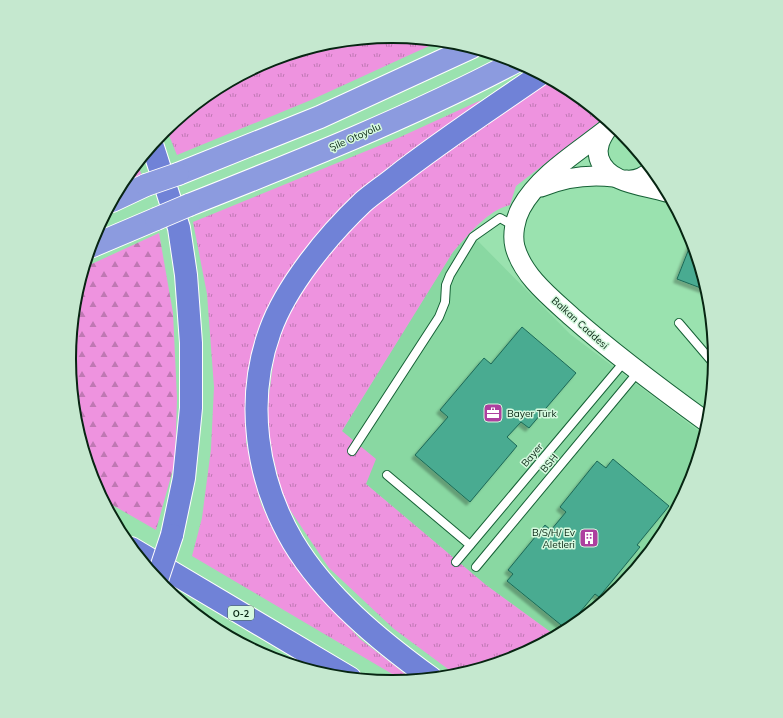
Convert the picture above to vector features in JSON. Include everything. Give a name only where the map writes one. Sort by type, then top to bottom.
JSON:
[{"type":"highway","points":[[120,197],[320,117],[462,51]]},
{"type":"highway","name":"Şile Otoyolu","points":[[98,244],[333,147],[465,88],[508,66]]},
{"type":"highway","points":[[424,673],[379,638],[345,606],[322,582],[293,542],[276,508],[262,468],[256,395],[260,369],[270,330],[286,297],[309,262],[363,202],[419,158],[535,78]]},
{"type":"highway","points":[[154,151],[179,228],[186,274],[191,343],[191,408],[184,478],[172,535],[159,573]]},
{"type":"highway","name":"O-2","points":[[146,557],[336,670]]},
{"type":"street","name":"Balkan Caddesi","points":[[607,128],[558,168],[533,191],[520,209],[514,226],[515,246],[533,279],[545,293],[631,367],[702,418]]},
{"type":"street","points":[[608,129],[600,141],[598,155],[601,164],[607,171],[618,179],[658,190]]},
{"type":"street","points":[[618,179],[633,181],[643,178],[647,174]]},
{"type":"street","name":"Balkan Caddesi","points":[[533,191],[555,181],[582,176],[618,179]]},
{"type":"lane","points":[[352,451],[439,317],[445,302],[447,280],[473,237],[500,218],[514,226]]},
{"type":"lane","points":[[678,324],[708,357]]},
{"type":"lane","name":"Bayer","points":[[456,562],[631,367]]},
{"type":"lane","name":"BSH","points":[[476,567],[631,367]]},
{"type":"lane","points":[[387,475],[470,545]]},
{"type":"shaded area","points":[[470,233],[570,334],[699,431],[691,461],[675,499],[654,535],[629,567],[600,597],[584,610],[551,632],[486,585],[366,484],[342,431],[453,252]]},
{"type":"green space","points":[[392,43],[430,46],[311,100],[177,155],[169,135],[183,121],[216,96],[234,85],[271,67],[310,54],[350,46]]},
{"type":"green space","points":[[544,82],[567,96],[600,121],[516,186],[510,205],[494,212],[486,218],[453,252],[342,431],[376,459],[366,484],[486,585],[551,632],[512,651],[453,669],[449,670],[394,629],[329,568],[284,501],[265,425],[277,335],[316,266],[365,210]]},
{"type":"green space","points":[[479,101],[482,103],[348,204],[257,336],[246,386],[246,442],[261,504],[279,541],[306,580],[360,639],[406,674],[394,675],[192,556],[202,518],[211,449],[214,387],[207,294],[193,222],[398,138]]},
{"type":"green space","points":[[140,169],[142,176],[131,180]]},
{"type":"green space","points":[[159,233],[173,313],[177,398],[175,462],[156,530],[111,504],[92,461],[86,441],[78,400],[76,380],[76,338],[78,318],[90,265]]},
{"type":"building","points":[[688,250],[699,287],[677,279]]},
{"type":"building","name":"Bayer Türk","points":[[522,327],[576,373],[529,428],[521,422],[507,437],[517,446],[470,502],[415,455],[448,417],[440,410],[484,358],[491,364]]},
{"type":"building","name":"B/S/H/ Ev Aletleri","points":[[613,459],[669,506],[637,545],[640,547],[599,597],[595,594],[579,614],[562,625],[507,581],[513,574],[508,570],[545,525],[551,530],[566,512],[560,507],[597,461],[606,468]]},
{"type":"place","name":"Bayer Türk","points":[[493,413]]},
{"type":"place","name":"B/S/H/ Ev Aletleri","points":[[589,538]]}]
